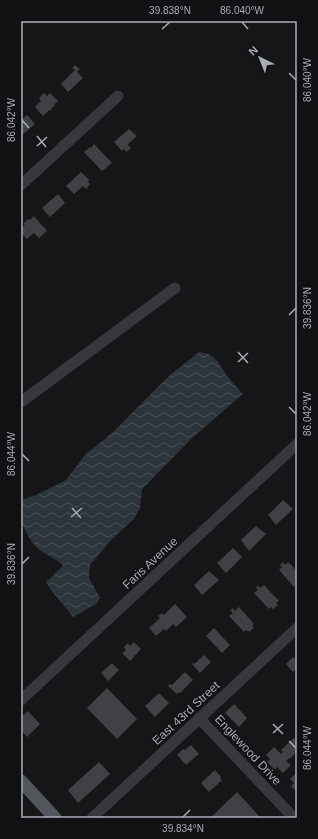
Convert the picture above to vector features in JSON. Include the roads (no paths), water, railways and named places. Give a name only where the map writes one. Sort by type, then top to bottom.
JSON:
[{"type":"main road","points":[[21,781],[56,818]]},
{"type":"street","points":[[21,185],[118,96]]},
{"type":"street","points":[[21,402],[175,288]]},
{"type":"street","name":"Faris Avenue","points":[[21,700],[297,444]]},
{"type":"street","name":"East 43rd Street","points":[[92,818],[297,628]]},
{"type":"street","name":"Englewood Drive","points":[[199,718],[294,818]]},
{"type":"water","points":[[199,352],[210,355],[214,358],[243,394],[192,438],[142,489],[140,508],[134,519],[111,540],[90,565],[89,578],[100,598],[96,604],[73,617],[46,582],[63,566],[40,550],[29,537],[21,524],[21,500],[36,495],[66,480],[85,455],[112,433],[169,376]]}]
